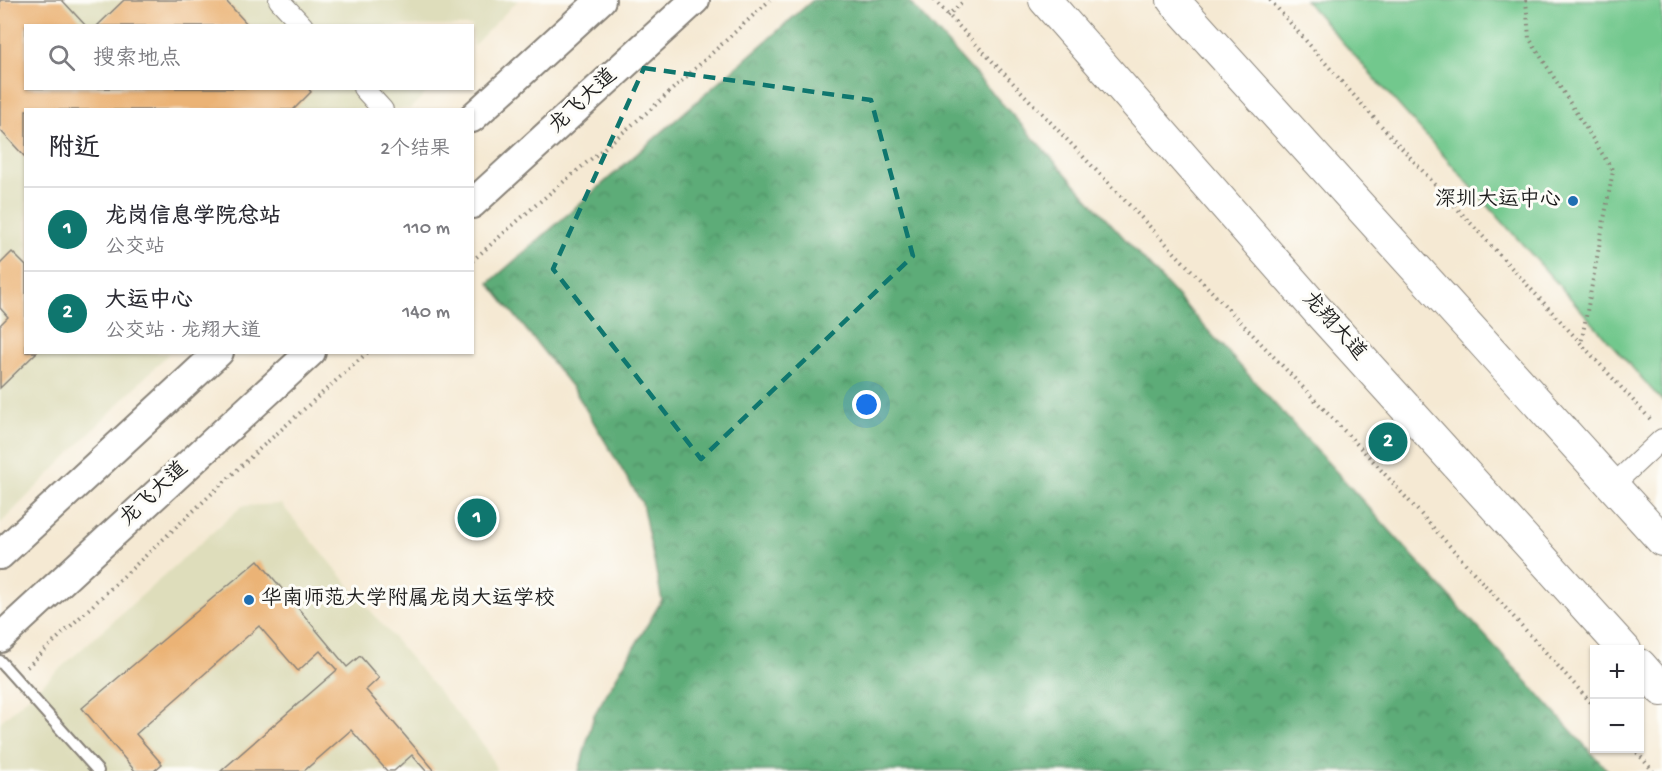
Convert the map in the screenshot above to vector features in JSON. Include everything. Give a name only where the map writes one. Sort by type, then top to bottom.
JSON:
[{"type":"main road","points":[[474,116],[601,0]]},
{"type":"main road","name":"龙飞大道","points":[[474,202],[695,0]]},
{"type":"main road","name":"龙翔大道","points":[[1045,0],[1318,311],[1620,645]]},
{"type":"main road","points":[[1173,0],[1662,540]]},
{"type":"main road","points":[[0,555],[217,354]]},
{"type":"main road","name":"龙飞大道","points":[[0,638],[309,354]]},
{"type":"main road","points":[[1644,670],[1662,690]]},
{"type":"street","points":[[279,0],[301,24]]},
{"type":"street","points":[[365,90],[381,108]]},
{"type":"street","points":[[1612,486],[1658,431]]},
{"type":"lane","points":[[0,661],[98,771]]},
{"type":"path","points":[[474,259],[651,109],[770,0]]},
{"type":"path","points":[[934,0],[1373,461],[1590,702]]},
{"type":"path","points":[[947,16],[965,0]]},
{"type":"path","points":[[1270,0],[1658,431]]},
{"type":"path","points":[[1526,0],[1529,38],[1613,171],[1581,344]]},
{"type":"path","points":[[15,678],[255,453],[366,354]]},
{"type":"path","points":[[1637,753],[1653,771]]},
{"type":"highlighted area","points":[[644,68],[871,100],[913,256],[701,459],[553,269]]},
{"type":"shaded area","points":[[0,0],[518,0],[474,45],[474,24],[24,24],[24,90],[429,90],[411,108],[24,108],[24,354],[168,354],[0,524]]},
{"type":"shaded area","name":"华南师范大学附属龙岗大运学校","points":[[281,504],[486,748],[497,771],[0,771],[0,722],[242,506]]},
{"type":"green space","points":[[813,0],[908,0],[1608,771],[579,771],[594,715],[662,600],[642,503],[575,391],[489,283]]},
{"type":"green space","name":"深圳大运中心","points":[[1305,0],[1662,0],[1662,401]]},
{"type":"building","points":[[0,0],[62,0],[84,24],[24,24],[24,90],[310,90],[311,92],[295,108],[24,108],[24,156],[0,130]]},
{"type":"building","points":[[124,0],[225,0],[247,24],[99,24]]},
{"type":"building","points":[[12,252],[24,264],[24,354],[35,354],[0,388],[0,325],[8,317],[0,308],[0,264]]},
{"type":"building","points":[[258,560],[347,667],[360,656],[379,678],[366,690],[435,771],[426,771],[412,755],[394,771],[387,771],[351,730],[304,771],[221,771],[337,670],[320,651],[298,671],[259,626],[136,734],[162,764],[154,771],[135,771],[82,708]]},
{"type":"place","name":"深圳大运中心","points":[[1573,201]]},
{"type":"place","name":"大运中心","points":[[1388,442]]},
{"type":"place","name":"龙岗信息学院总站","points":[[477,518]]},
{"type":"place","name":"华南师范大学附属龙岗大运学校","points":[[249,600]]}]
